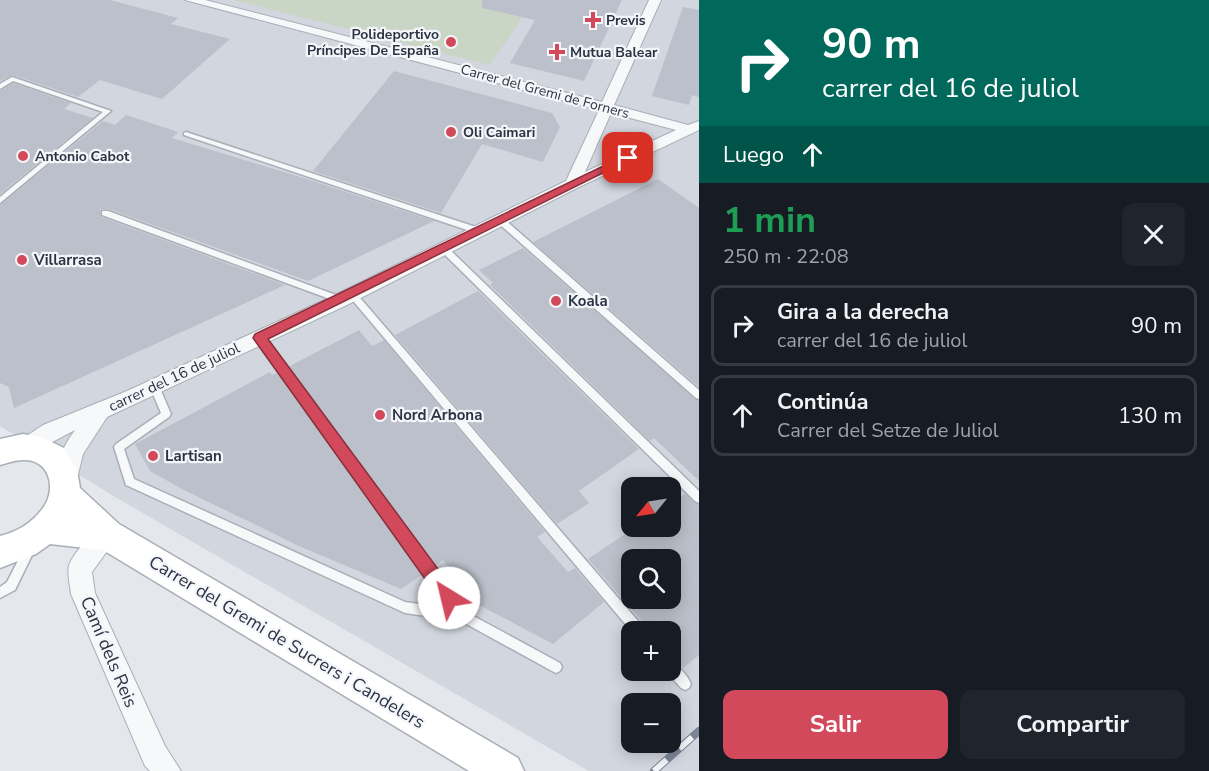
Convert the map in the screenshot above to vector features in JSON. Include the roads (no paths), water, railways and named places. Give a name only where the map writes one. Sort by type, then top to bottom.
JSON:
[{"type":"street","name":"Carrer del Gremi de Forners","points":[[191,0],[607,107],[694,127]]},
{"type":"street","points":[[572,184],[655,0]]},
{"type":"street","name":"carrer del 16 de juliol","points":[[13,449],[155,387],[347,297],[572,184],[694,127]]},
{"type":"street","name":"carrer del 16 de juliol","points":[[66,487],[67,462],[72,449],[100,411]]},
{"type":"street","name":"Carrer del Gremi de Sucrers i Candelers","points":[[13,449],[42,449],[54,456],[63,466],[66,487],[108,535],[505,771]]},
{"type":"street","points":[[0,552],[21,545],[41,533],[61,510],[66,487]]},
{"type":"street","name":"Carrer del Gremi de Sucrers i Candelers","points":[[41,533],[108,535]]},
{"type":"street","name":"Camí dels Reis","points":[[108,535],[81,568],[83,594],[154,756],[166,771]]},
{"type":"lane","points":[[0,87],[12,79],[108,111],[0,201]]},
{"type":"lane","points":[[186,134],[479,231]]},
{"type":"lane","points":[[105,213],[347,297],[630,621]]},
{"type":"lane","points":[[500,220],[699,395]]},
{"type":"lane","points":[[443,248],[699,498]]},
{"type":"lane","points":[[260,338],[462,616]]},
{"type":"lane","points":[[155,387],[166,414],[119,447],[130,482],[405,608],[462,616],[556,667]]},
{"type":"lane","points":[[0,593],[11,586],[41,533]]},
{"type":"lane","points":[[681,679],[685,684]]},
{"type":"railway","points":[[654,771],[699,731]]},
{"type":"place","name":"Previs","points":[[593,20]]},
{"type":"place","name":"Polideportivo Príncipes De España","points":[[451,42]]},
{"type":"place","name":"Mutua Balear","points":[[557,52]]},
{"type":"place","name":"Oli Caimari","points":[[451,132]]},
{"type":"place","name":"Antonio Cabot","points":[[23,156]]},
{"type":"place","name":"Villarrasa","points":[[22,260]]},
{"type":"place","name":"Koala","points":[[556,301]]},
{"type":"place","name":"Nord Arbona","points":[[380,415]]},
{"type":"place","name":"Lartisan","points":[[153,456]]}]
